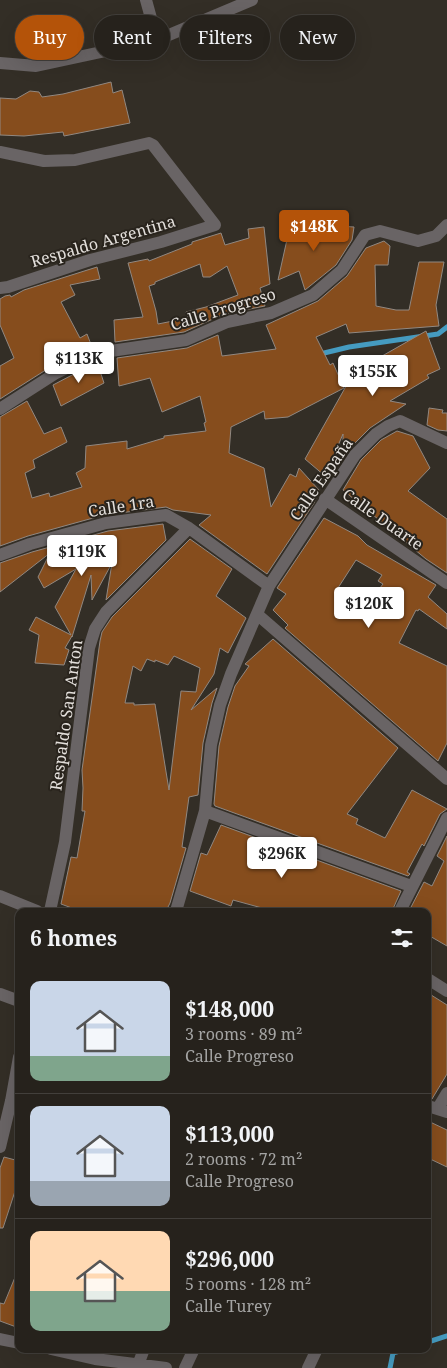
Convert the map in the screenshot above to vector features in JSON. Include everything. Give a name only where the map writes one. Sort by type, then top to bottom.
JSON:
[{"type":"street","points":[[146,0],[150,15]]},
{"type":"street","points":[[170,35],[252,0]]},
{"type":"street","points":[[0,63],[36,66],[94,54]]},
{"type":"street","name":"Respaldo Argentina","points":[[0,152],[44,161],[75,160],[149,143],[153,145],[215,225],[161,242],[90,260],[0,288]]},
{"type":"street","name":"Calle Progreso","points":[[0,409],[56,373],[97,353],[186,340],[227,322],[271,313],[313,295],[342,270],[365,235],[380,231],[418,240],[436,236],[447,225]]},
{"type":"street","name":"Calle España","points":[[177,908],[205,811],[211,745],[220,705],[231,674],[269,586],[355,455],[376,434],[400,421],[447,443]]},
{"type":"street","name":"Calle Duarte","points":[[325,499],[447,583]]},
{"type":"street","name":"Calle 1ra","points":[[0,555],[30,544],[106,523],[166,515],[188,528]]},
{"type":"street","points":[[188,528],[269,586]]},
{"type":"street","name":"Respaldo San Anton","points":[[51,908],[65,842],[89,648],[95,629],[106,612],[188,528]]},
{"type":"street","points":[[258,615],[447,779]]},
{"type":"street","points":[[205,811],[411,886]]},
{"type":"street","points":[[401,908],[447,818]]},
{"type":"street","points":[[0,896],[30,908]]},
{"type":"street","points":[[431,981],[447,991]]},
{"type":"street","points":[[0,994],[15,1000]]},
{"type":"street","points":[[0,1147],[15,1080]]},
{"type":"street","points":[[437,1109],[447,1093]]},
{"type":"street","points":[[0,1339],[15,1342]]},
{"type":"street","points":[[61,1353],[93,1364],[166,1368]]},
{"type":"street","points":[[138,1365],[142,1353]]},
{"type":"street","points":[[185,1368],[192,1353]]},
{"type":"street","points":[[308,1368],[315,1353]]},
{"type":"building","points":[[111,82],[113,93],[122,90],[130,123],[64,136],[63,132],[24,136],[0,135],[0,98],[16,99],[30,91],[39,92],[42,97],[63,94]]},
{"type":"building","points":[[290,226],[338,231],[339,226],[354,227],[352,240],[336,265],[305,290],[299,271],[278,280]]},
{"type":"building","points":[[264,227],[270,284],[260,288],[265,306],[224,314],[184,332],[115,342],[114,320],[143,317],[128,263],[148,259],[149,261],[192,244],[192,242],[221,233],[225,245],[249,238],[248,229]],"holes":[[[200,264],[203,277],[210,277],[227,266],[238,295],[186,312],[188,318],[158,324],[149,286]]]},
{"type":"building","points":[[384,241],[390,246],[388,265],[375,265],[376,306],[396,310],[409,310],[419,262],[444,262],[436,305],[439,326],[349,333],[346,324],[316,337],[330,365],[333,363],[344,388],[288,417],[265,419],[264,411],[231,427],[229,453],[264,468],[271,507],[290,474],[296,477],[299,468],[319,490],[314,503],[267,574],[199,525],[211,515],[173,510],[166,507],[104,515],[28,536],[0,546],[0,417],[27,401],[44,434],[61,427],[67,442],[33,460],[35,468],[25,473],[32,498],[49,493],[50,497],[82,487],[76,473],[85,468],[86,446],[127,441],[127,449],[164,438],[164,436],[206,431],[204,423],[206,422],[200,396],[162,412],[150,378],[119,386],[117,358],[187,348],[218,335],[222,356],[276,349],[266,325],[318,301],[347,276],[366,248]]},
{"type":"building","points":[[97,267],[100,279],[70,285],[75,295],[61,302],[80,338],[87,334],[92,347],[52,366],[0,399],[0,366],[14,358],[0,325],[0,299],[10,295],[11,297],[24,290]]},
{"type":"building","points":[[426,331],[440,369],[427,375],[429,378],[390,401],[406,404],[370,428],[349,449],[343,458],[343,434],[325,476],[305,459],[354,372]]},
{"type":"building","points":[[97,362],[104,383],[61,406],[53,385]]},
{"type":"building","points":[[429,408],[443,410],[442,413],[447,413],[447,431],[438,430],[427,425]]},
{"type":"building","points":[[397,431],[413,436],[430,468],[408,491],[447,519],[447,573],[426,559],[343,490],[361,460],[381,440]]},
{"type":"building","points":[[324,518],[358,536],[367,545],[436,585],[428,597],[447,614],[447,629],[419,609],[418,611],[416,610],[399,643],[447,666],[447,743],[438,761],[285,628],[288,625],[273,610],[286,594],[277,588]],"holes":[[[356,560],[382,575],[378,581],[383,584],[366,606],[338,588]]]},
{"type":"building","points":[[163,524],[166,540],[106,600],[112,563],[92,600],[91,575],[72,637],[65,648],[69,650],[64,665],[35,663],[39,635],[29,630],[36,617],[71,635],[55,607],[76,569],[44,588],[38,577],[50,553],[0,592],[0,563],[108,531]]},
{"type":"building","points":[[190,539],[232,569],[216,596],[246,618],[228,653],[220,648],[214,674],[191,710],[217,688],[203,743],[198,795],[189,797],[182,847],[186,848],[168,908],[72,908],[61,904],[71,857],[77,858],[85,811],[82,811],[82,770],[102,632],[112,617]],"holes":[[[174,656],[200,668],[196,692],[181,691],[169,790],[155,704],[134,705],[134,703],[125,703],[133,666],[141,671],[147,659],[168,665]]]},
{"type":"building","points":[[273,639],[398,748],[347,814],[358,819],[356,824],[385,838],[412,790],[447,809],[440,814],[424,846],[422,844],[407,872],[410,874],[408,876],[215,806],[219,746],[235,686],[249,666],[245,664]]},
{"type":"building","points":[[221,825],[401,891],[393,908],[262,908],[233,900],[231,906],[190,891],[201,853],[207,855]]},
{"type":"building","points":[[447,836],[447,946],[431,937],[431,908],[411,908],[424,882],[432,886],[444,861],[437,856]]},
{"type":"building","points":[[431,995],[447,1005],[447,1074],[432,1099]]},
{"type":"building","points":[[431,1122],[447,1130],[447,1167],[431,1159]]},
{"type":"building","points":[[4,1157],[15,1160],[15,1191],[3,1228],[0,1228],[0,1168]]},
{"type":"building","points":[[15,1277],[15,1327],[0,1321],[0,1303],[4,1304]]},
{"type":"waterway","points":[[320,354],[349,347],[438,334],[447,327]]},
{"type":"waterway","points":[[431,1341],[447,1336]]},
{"type":"waterway","points":[[390,1368],[393,1353]]}]
